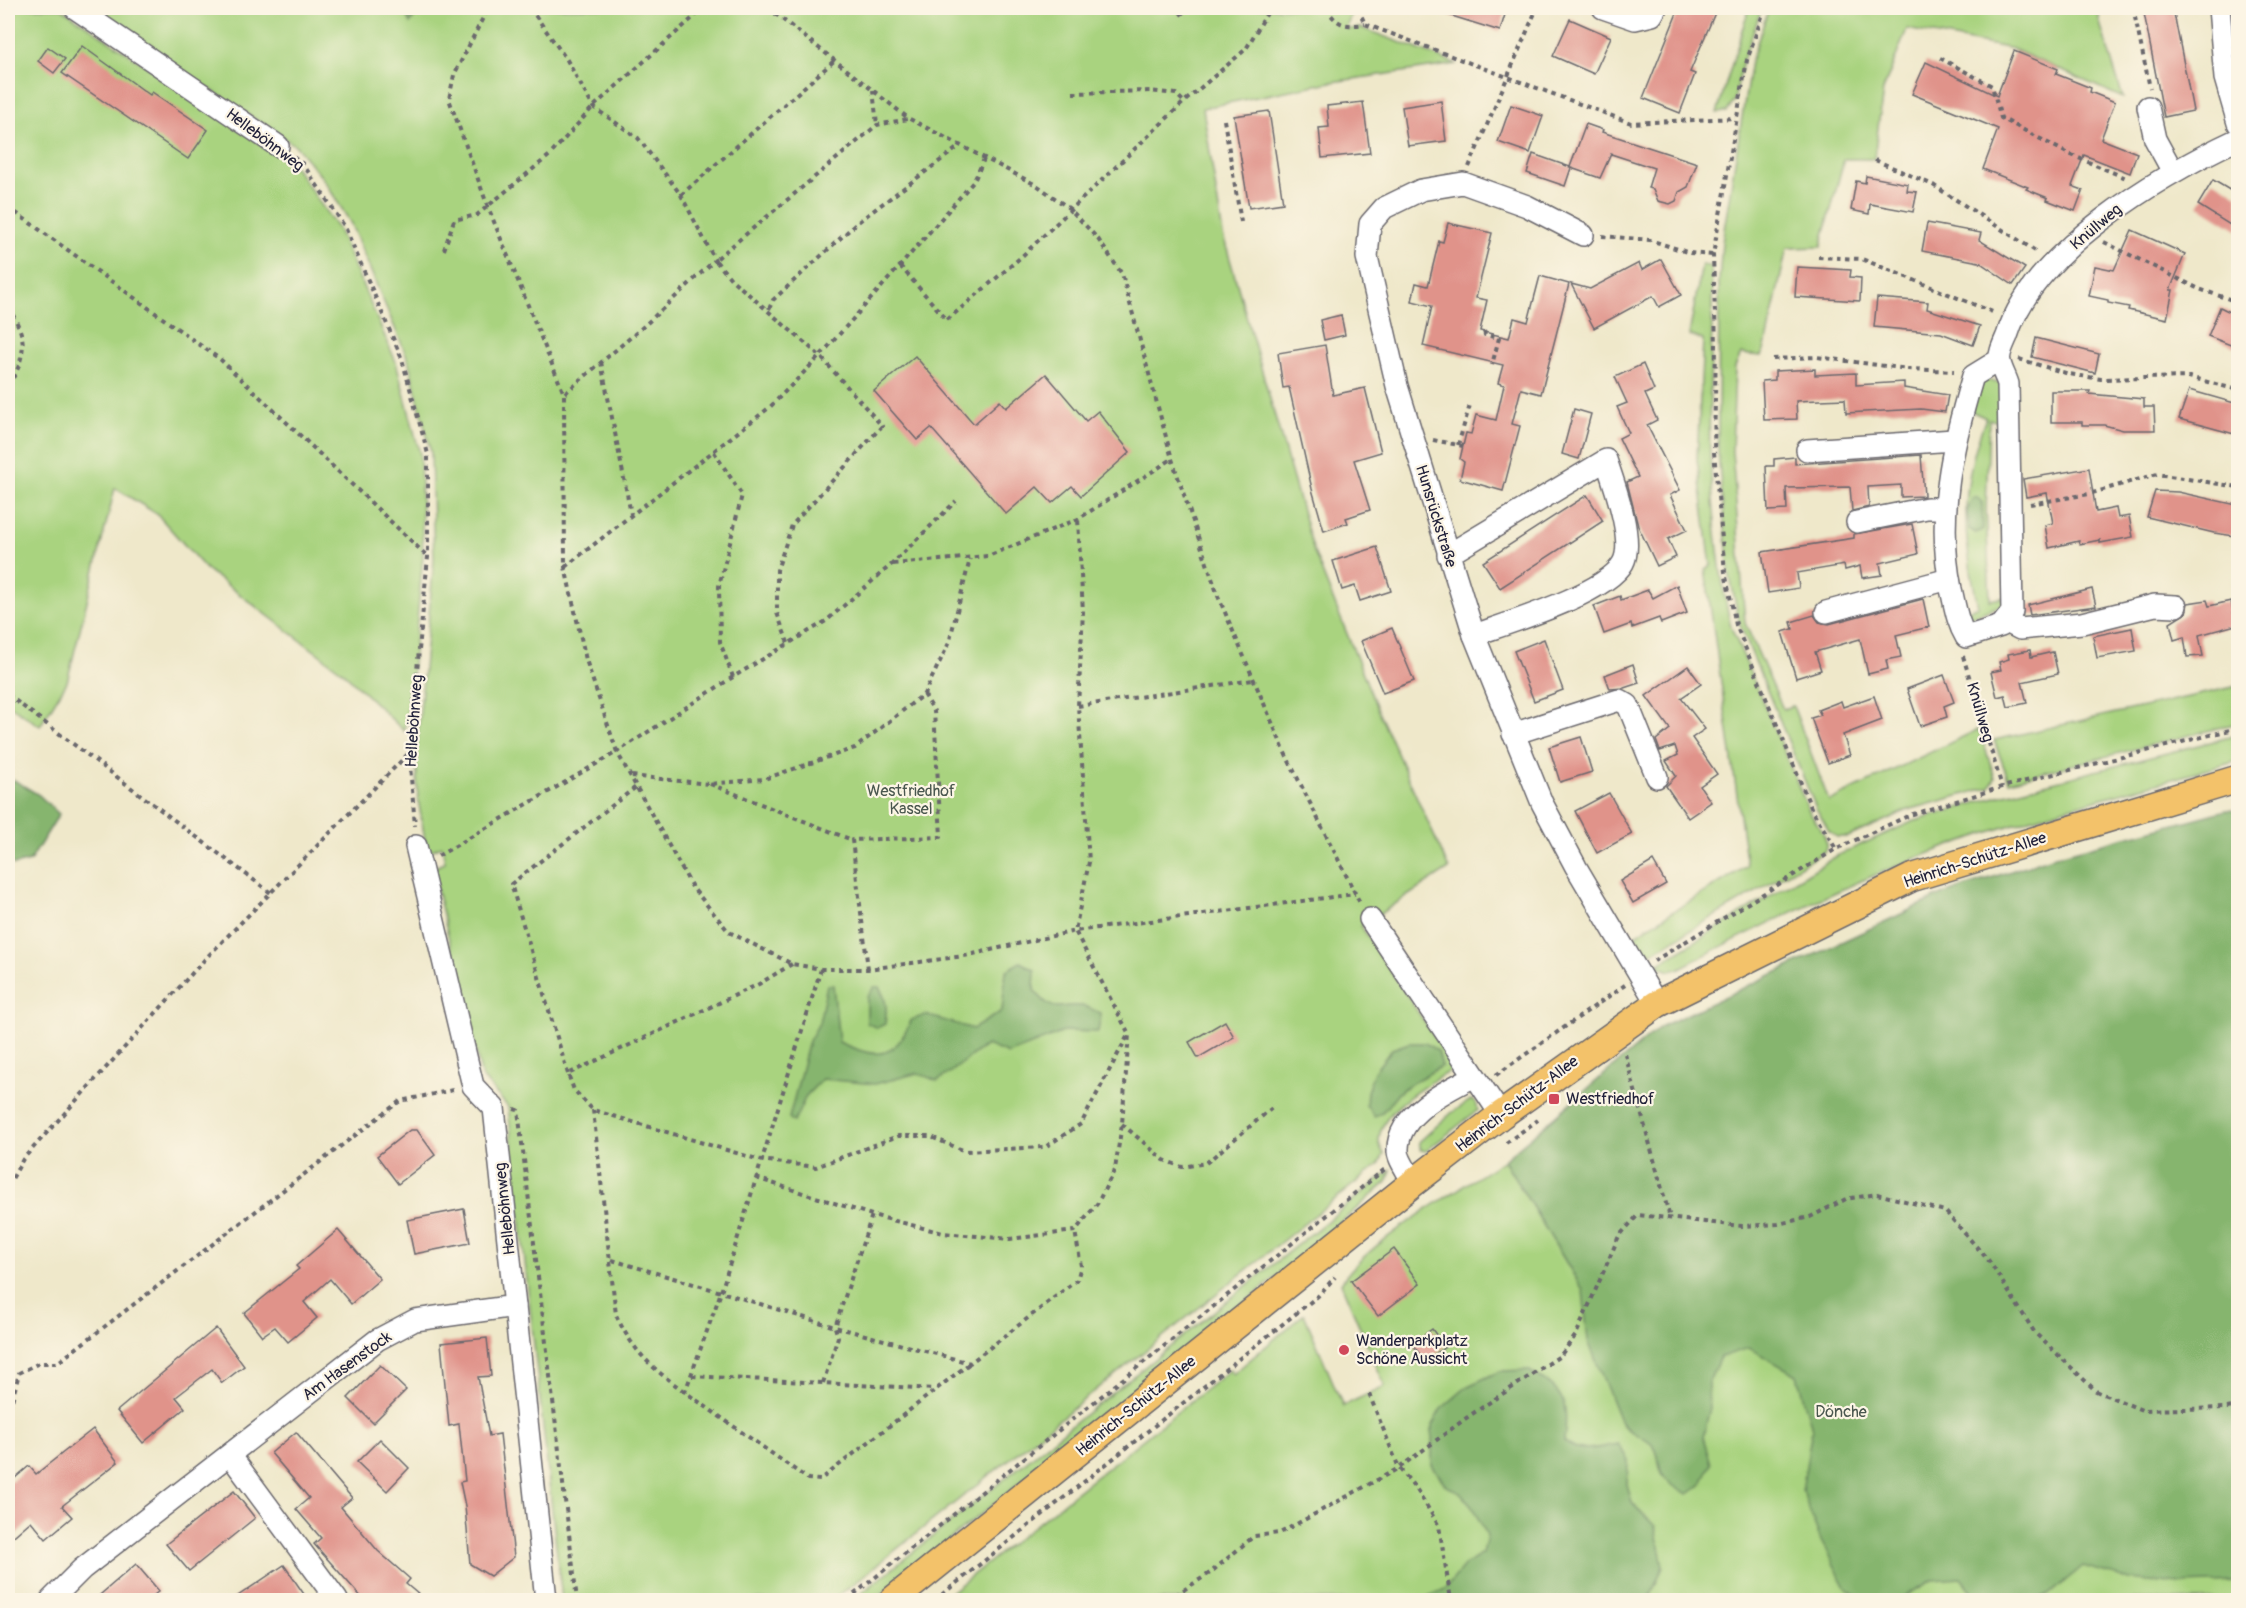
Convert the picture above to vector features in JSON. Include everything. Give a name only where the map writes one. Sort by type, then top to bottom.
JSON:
[{"type":"main road","name":"Heinrich-Schütz-Allee","points":[[894,1600],[1413,1183],[1501,1115],[1657,1004],[1911,878],[2238,779]]},
{"type":"street","name":"Helleböhnweg","points":[[75,8],[278,146]]},
{"type":"street","points":[[1603,8],[1635,19],[1652,15],[1656,8]]},
{"type":"street","points":[[2219,8],[2224,78],[2238,123]]},
{"type":"street","points":[[2148,107],[2155,139],[2173,172]]},
{"type":"street","name":"Knüllweg","points":[[2000,357],[2012,321],[2040,279],[2090,229],[2145,188],[2238,139]]},
{"type":"street","name":"Hunsrückstraße","points":[[1583,235],[1527,206],[1463,183],[1421,190],[1384,208],[1370,224],[1367,257],[1398,386],[1474,635],[1542,803],[1571,858],[1657,1004]]},
{"type":"street","points":[[2000,357],[2008,384],[2008,507],[2012,612],[2001,626],[1966,637],[1959,624],[1945,558],[1945,508],[1954,440],[1973,376],[2000,357]]},
{"type":"street","points":[[1807,450],[1954,440]]},
{"type":"street","points":[[1448,555],[1606,460],[1622,507],[1625,537],[1624,563],[1609,579],[1563,603],[1474,635]]},
{"type":"street","points":[[1857,522],[1927,508],[1945,508]]},
{"type":"street","points":[[1826,612],[1949,579]]},
{"type":"street","points":[[2005,621],[2020,629],[2082,622],[2155,605],[2176,606]]},
{"type":"street","points":[[1513,734],[1619,700],[1628,705],[1657,777]]},
{"type":"street","points":[[418,855],[472,1086]]},
{"type":"street","points":[[1370,919],[1473,1077],[1501,1115]]},
{"type":"street","points":[[1413,1183],[1397,1151],[1400,1135],[1411,1118],[1449,1088],[1473,1077]]},
{"type":"street","name":"Helleböhnweg","points":[[472,1086],[494,1108],[546,1600]]},
{"type":"street","name":"Am Hasenstock","points":[[51,1600],[82,1569],[377,1340],[415,1320],[515,1306]]},
{"type":"street","points":[[230,1455],[337,1600]]},
{"type":"path","points":[[488,8],[454,75],[449,99],[488,207],[564,394],[565,567],[586,660],[617,752],[692,887],[729,932],[792,964],[821,969],[868,969],[964,956],[1075,931],[1355,894]]},
{"type":"path","points":[[530,8],[567,60],[594,108],[638,138],[681,195],[714,260],[731,279],[769,309],[820,356],[882,426],[792,525],[777,570],[777,613],[788,643]]},
{"type":"path","points":[[444,250],[454,220],[477,215],[550,155],[594,108],[704,8]]},
{"type":"path","points":[[768,8],[908,118],[1038,186],[1070,209],[1098,239],[1122,274],[1172,459],[1218,596],[1286,755],[1355,894],[1370,919]]},
{"type":"path","points":[[1180,15],[1189,8]]},
{"type":"path","points":[[900,266],[947,320],[1020,258],[1184,102],[1246,49],[1270,8]]},
{"type":"path","points":[[1326,8],[1338,24],[1346,26],[1365,24],[1631,123],[1736,118]]},
{"type":"path","points":[[1363,8],[1361,15],[1365,24]]},
{"type":"path","points":[[1463,183],[1537,8]]},
{"type":"path","points":[[1765,8],[1747,60],[1713,255],[1716,334],[1714,452],[1725,572],[1736,625],[1812,810],[1836,849]]},
{"type":"path","points":[[2133,8],[2154,106],[2148,107]]},
{"type":"path","points":[[1940,58],[1992,86],[2001,118],[2067,153],[2145,188]]},
{"type":"path","points":[[681,195],[835,60]]},
{"type":"path","points":[[873,90],[877,125]]},
{"type":"path","points":[[1073,93],[1150,91],[1176,94],[1184,102]]},
{"type":"path","points":[[564,394],[714,260],[877,125],[908,118]]},
{"type":"path","points":[[1224,120],[1241,222]]},
{"type":"path","name":"Helleböhnweg","points":[[278,146],[303,164],[345,227],[402,359],[428,454],[428,557],[409,753],[418,855]]},
{"type":"path","points":[[769,309],[773,300],[858,222],[960,146]]},
{"type":"path","points":[[565,567],[770,407],[820,356],[974,181],[984,159]]},
{"type":"path","points":[[1875,160],[1933,185],[2055,264]]},
{"type":"path","points":[[8,207],[221,360],[428,557]]},
{"type":"path","points":[[2090,229],[2108,247],[2199,289],[2238,302]]},
{"type":"path","points":[[1583,235],[1650,240],[1690,253],[1713,255]]},
{"type":"path","points":[[1818,257],[1862,259],[2012,321]]},
{"type":"path","points":[[8,306],[22,333],[24,351],[8,383]]},
{"type":"path","points":[[1484,331],[1485,335],[1499,338],[1492,365]]},
{"type":"path","points":[[1773,359],[1817,357],[1908,369],[1950,370],[1973,376]]},
{"type":"path","points":[[2000,357],[2101,380],[2189,377],[2238,390]]},
{"type":"path","points":[[601,362],[631,514]]},
{"type":"path","points":[[1415,445],[1436,439],[1461,446],[1470,405]]},
{"type":"path","points":[[714,452],[742,495],[719,586],[720,642],[733,678]]},
{"type":"path","points":[[892,564],[988,556],[1078,519],[1172,459]]},
{"type":"path","points":[[2008,507],[2089,494],[2157,474],[2238,487]]},
{"type":"path","points":[[418,855],[617,752],[826,621],[892,564],[956,501]]},
{"type":"path","points":[[756,1178],[872,1215],[943,1233],[1010,1239],[1075,1231],[1097,1204],[1115,1169],[1122,1124],[1129,1034],[1075,931],[1089,862],[1078,706],[1083,612],[1078,519]]},
{"type":"path","points":[[631,776],[709,784],[764,779],[855,748],[924,694],[949,643],[970,559]]},
{"type":"path","name":"Knüllweg","points":[[1966,637],[1962,652],[2002,787]]},
{"type":"path","points":[[1078,706],[1253,680]]},
{"type":"path","points":[[709,784],[852,840],[941,837],[934,711],[924,694]]},
{"type":"path","points":[[8,695],[271,893]]},
{"type":"path","points":[[8,1186],[23,1159],[206,958],[409,753]]},
{"type":"path","points":[[636,787],[512,884],[568,1074],[574,1090],[593,1110],[760,1161],[816,1167],[898,1136],[929,1136],[965,1151],[1045,1147],[1081,1124],[1129,1034]]},
{"type":"path","points":[[852,840],[868,969]]},
{"type":"path","points":[[568,1074],[759,984],[792,964]]},
{"type":"path","points":[[686,1392],[721,1292],[821,969]]},
{"type":"path","points":[[1615,1059],[1632,1046]]},
{"type":"path","points":[[1624,1052],[1670,1218]]},
{"type":"path","points":[[8,1407],[11,1405],[19,1373],[39,1363],[57,1363],[400,1101],[472,1086]]},
{"type":"path","points":[[509,1106],[518,1110],[577,1600]]},
{"type":"path","points":[[1122,1124],[1164,1160],[1182,1167],[1206,1163],[1272,1108]]},
{"type":"path","points":[[593,1110],[612,1260],[616,1314],[629,1342],[651,1367],[808,1479],[820,1480],[934,1389],[1077,1280],[1081,1266],[1075,1231]]},
{"type":"path","points":[[1502,1145],[1517,1138],[1543,1116]]},
{"type":"path","points":[[1168,1600],[1210,1573],[1254,1536],[1281,1533],[1399,1468],[1469,1416],[1560,1356],[1576,1335],[1619,1236],[1638,1215],[1742,1226],[1778,1224],[1810,1217],[1846,1199],[1877,1194],[1945,1211],[1989,1261],[2035,1333],[2096,1391],[2142,1410],[2238,1406]]},
{"type":"path","points":[[823,1383],[838,1337],[836,1328],[872,1215]]},
{"type":"path","points":[[612,1260],[836,1328],[970,1363]]},
{"type":"path","points":[[935,1600],[1318,1296],[1331,1284],[1339,1269]]},
{"type":"path","points":[[692,1376],[934,1389]]},
{"type":"path","points":[[1368,1394],[1399,1468],[1417,1490],[1439,1526],[1451,1600]]},
{"type":"green space","points":[[8,8],[61,8],[296,168],[338,229],[396,362],[420,454],[423,555],[411,687],[404,731],[344,673],[206,569],[157,514],[115,488],[67,682],[40,726],[8,704]]},
{"type":"green space","name":"Westfriedhof Kassel","points":[[87,8],[403,8],[410,22],[422,8],[1353,8],[1346,29],[1362,28],[1457,64],[1325,83],[1203,108],[1223,235],[1314,552],[1379,713],[1449,869],[1361,926],[1455,1068],[1416,1092],[1390,1115],[1382,1128],[1379,1141],[1384,1154],[1379,1164],[833,1600],[562,1600],[508,1107],[482,1077],[432,869],[445,862],[442,846],[427,852],[418,799],[416,755],[434,560],[431,453],[408,359],[350,222],[324,180],[296,146]]},
{"type":"green space","points":[[403,8],[422,8],[410,23]]},
{"type":"green space","points":[[1749,8],[1762,8],[1743,60],[1734,101],[1727,112],[1717,113]]},
{"type":"green space","points":[[1769,8],[2100,8],[2099,20],[2123,98],[2013,49],[1907,29],[1883,90],[1874,159],[1844,159],[1821,247],[1787,248],[1764,351],[1761,356],[1741,354],[1735,367],[1732,451],[1745,623],[1783,709],[1793,706],[1829,801],[1979,729],[1995,778],[1990,787],[1908,810],[1848,837],[1837,837],[1829,831],[1816,808],[1740,625],[1729,572],[1718,452],[1719,281],[1722,243],[1751,61]]},
{"type":"green space","points":[[1702,264],[1711,267],[1710,455],[1717,541],[1726,606],[1731,627],[1810,813],[1825,837],[1826,847],[1824,852],[1650,954],[1641,949],[1635,935],[1747,866],[1705,569],[1711,566],[1697,459],[1703,340],[1689,335]]},
{"type":"green space","points":[[1983,379],[2002,384],[2001,423],[1989,419],[1986,510],[1990,600],[2005,597],[2002,605],[1968,618],[1965,611],[1978,606],[1966,534],[1967,489],[1977,443],[1986,418],[1971,411]]},
{"type":"green space","points":[[1976,497],[1982,502],[1983,530],[1976,533],[1969,529],[1967,511],[1972,499]]},
{"type":"green space","points":[[2238,686],[2238,723],[2009,781],[1994,740]]},
{"type":"green space","points":[[2238,735],[2238,761],[2076,805],[1956,843],[1826,896],[1678,969],[1670,971],[1656,965],[1840,854],[1912,822],[2005,794]]},
{"type":"green space","points":[[14,780],[39,795],[59,814],[30,861],[14,865],[8,861],[8,783]]},
{"type":"green space","points":[[2227,810],[2238,811],[2238,1582],[2181,1584],[2129,1579],[2083,1566],[2047,1596],[2031,1600],[1978,1600],[1961,1578],[1932,1580],[1899,1600],[1865,1600],[1847,1589],[1821,1541],[1802,1491],[1812,1429],[1797,1375],[1749,1348],[1720,1357],[1708,1384],[1709,1412],[1703,1437],[1711,1464],[1701,1485],[1688,1494],[1670,1483],[1662,1474],[1654,1447],[1621,1423],[1588,1341],[1583,1290],[1504,1160],[1660,1027],[1944,894],[2055,856]]},
{"type":"green space","points":[[1020,962],[1035,970],[1034,990],[1047,1003],[1056,1007],[1082,1006],[1101,1013],[1098,1032],[1066,1031],[1008,1054],[987,1045],[937,1081],[918,1073],[875,1084],[822,1079],[806,1096],[794,1122],[789,1118],[809,1041],[819,1023],[827,985],[833,985],[839,1042],[863,1052],[882,1053],[898,1043],[911,1020],[926,1015],[973,1029],[1002,1011],[1006,971]]},
{"type":"green space","points":[[874,987],[879,987],[882,992],[886,1009],[885,1024],[877,1028],[867,1023],[867,997]]},
{"type":"green space","points":[[1409,1043],[1425,1043],[1438,1051],[1442,1066],[1402,1090],[1384,1110],[1374,1116],[1366,1105],[1367,1092],[1374,1072],[1392,1049]]},
{"type":"green space","points":[[1471,1100],[1476,1103],[1478,1110],[1426,1151],[1421,1150],[1419,1142],[1450,1114]]},
{"type":"green space","name":"Dönche","points":[[1504,1160],[1583,1290],[2238,1430],[2238,1600],[941,1600],[1230,1370],[1233,1374],[1304,1314],[1343,1406],[1385,1386],[1341,1283],[1353,1267],[1392,1234]]},
{"type":"green space","points":[[1391,1170],[1387,1182],[1295,1262],[874,1600],[853,1600]]},
{"type":"green space","points":[[1528,1370],[1550,1384],[1561,1398],[1566,1415],[1564,1441],[1582,1449],[1618,1444],[1628,1460],[1627,1484],[1632,1503],[1655,1526],[1663,1566],[1649,1600],[1425,1600],[1445,1589],[1466,1564],[1483,1554],[1487,1535],[1471,1505],[1460,1492],[1446,1486],[1432,1465],[1432,1425],[1441,1409],[1468,1386],[1500,1371]]},
{"type":"building","points":[[1437,8],[1507,8],[1500,31],[1436,11]]},
{"type":"building","points":[[1679,8],[1717,8],[1690,72],[1695,74],[1680,113],[1643,98]]},
{"type":"building","points":[[2143,8],[2173,8],[2193,111],[2164,117]]},
{"type":"building","points":[[1570,19],[1611,37],[1594,74],[1553,56]]},
{"type":"building","points":[[82,46],[150,95],[152,92],[208,130],[188,159],[62,73]]},
{"type":"building","points":[[48,47],[65,59],[54,73],[38,61]]},
{"type":"building","points":[[2014,51],[2058,69],[2056,74],[2091,88],[2090,92],[2115,102],[2101,139],[2137,153],[2130,173],[2084,155],[2072,186],[2083,190],[2075,211],[2047,200],[2048,198],[2026,189],[2028,187],[1983,169],[1998,129],[1912,94],[1926,62],[1997,96]]},
{"type":"building","points":[[1441,101],[1446,141],[1408,146],[1402,107]]},
{"type":"building","points":[[1363,102],[1370,153],[1322,158],[1319,128],[1329,127],[1327,106]]},
{"type":"building","points":[[1511,105],[1543,116],[1530,153],[1498,142]]},
{"type":"building","points":[[1269,111],[1283,203],[1249,208],[1234,116]]},
{"type":"building","points":[[1586,124],[1603,130],[1602,132],[1697,163],[1688,187],[1679,192],[1676,201],[1670,204],[1658,201],[1653,189],[1648,188],[1654,168],[1611,154],[1600,178],[1571,168],[1565,186],[1527,173],[1533,154],[1570,167]]},
{"type":"building","points":[[1866,176],[1908,184],[1907,191],[1917,192],[1913,212],[1870,204],[1869,214],[1851,210],[1856,181],[1865,183]]},
{"type":"building","points":[[2213,180],[2238,195],[2238,230],[2198,205]]},
{"type":"building","points":[[1448,223],[1492,233],[1476,298],[1487,300],[1480,331],[1509,338],[1514,318],[1528,322],[1540,276],[1569,284],[1541,394],[1521,389],[1512,424],[1520,426],[1503,491],[1460,479],[1464,462],[1460,459],[1466,433],[1471,434],[1476,415],[1496,420],[1504,385],[1498,383],[1503,365],[1423,346],[1432,306],[1412,301],[1416,283],[1428,286],[1439,241],[1443,242]]},
{"type":"building","points":[[1927,223],[1981,233],[1979,240],[2025,268],[2013,285],[1979,262],[1922,251]]},
{"type":"building","points":[[2132,230],[2185,254],[2170,290],[2173,290],[2167,319],[2128,310],[2129,307],[2089,296],[2095,266],[2114,270]]},
{"type":"building","points":[[1661,259],[1681,295],[1659,307],[1653,296],[1594,328],[1571,284],[1590,289],[1639,263],[1642,270]]},
{"type":"building","points":[[1797,267],[1851,270],[1850,277],[1861,278],[1860,301],[1795,297]]},
{"type":"building","points":[[1877,298],[1928,302],[1927,309],[1980,326],[1973,345],[1941,333],[1874,327]]},
{"type":"building","points":[[2220,307],[2238,316],[2238,348],[2208,336]]},
{"type":"building","points":[[1341,315],[1345,335],[1324,340],[1320,320]]},
{"type":"building","points":[[2036,338],[2099,354],[2095,373],[2032,357]]},
{"type":"building","points":[[1325,345],[1333,395],[1365,388],[1381,452],[1354,460],[1370,510],[1346,518],[1348,523],[1324,531],[1289,387],[1283,388],[1278,353]]},
{"type":"building","points":[[915,356],[974,424],[1000,401],[1006,408],[1046,374],[1086,421],[1098,411],[1130,452],[1081,496],[1072,486],[1052,503],[1037,487],[1006,514],[931,428],[917,440],[874,391]]},
{"type":"building","points":[[1643,364],[1654,390],[1645,394],[1657,420],[1647,425],[1680,490],[1670,495],[1687,530],[1668,539],[1676,557],[1657,566],[1638,526],[1627,482],[1638,477],[1619,438],[1629,433],[1617,407],[1627,403],[1615,377]]},
{"type":"building","points":[[1815,369],[1815,375],[1856,373],[1856,385],[1904,382],[1904,388],[1948,395],[1945,412],[1921,409],[1846,413],[1845,399],[1796,401],[1797,419],[1764,420],[1762,381],[1775,380],[1775,371]]},
{"type":"building","points":[[2189,390],[2238,404],[2238,435],[2179,419]]},
{"type":"building","points":[[2051,391],[2090,391],[2089,394],[2144,399],[2144,407],[2154,407],[2155,430],[2123,430],[2104,425],[2082,425],[2082,422],[2051,422]]},
{"type":"building","points":[[1574,409],[1591,414],[1579,459],[1562,454]]},
{"type":"building","points":[[1921,455],[1924,496],[1901,497],[1901,485],[1868,487],[1869,507],[1852,511],[1850,487],[1786,488],[1787,510],[1768,511],[1766,466],[1774,466],[1774,459],[1795,457],[1795,464]]},
{"type":"building","points":[[2089,468],[2096,512],[2116,508],[2118,518],[2129,516],[2133,537],[2100,543],[2100,540],[2080,544],[2079,541],[2049,548],[2045,525],[2053,523],[2047,493],[2026,497],[2023,479]]},
{"type":"building","points":[[2155,491],[2178,492],[2237,505],[2238,532],[2234,531],[2234,536],[2214,533],[2147,517]]},
{"type":"building","points":[[1587,495],[1603,521],[1500,588],[1483,562]]},
{"type":"building","points":[[1912,524],[1918,554],[1880,563],[1882,575],[1862,578],[1860,566],[1845,570],[1844,565],[1797,573],[1799,588],[1768,593],[1762,552],[1854,538],[1854,534]]},
{"type":"building","points":[[1377,547],[1391,591],[1360,601],[1355,586],[1342,590],[1333,561]]},
{"type":"building","points":[[1677,585],[1687,613],[1661,623],[1659,618],[1632,628],[1631,624],[1604,634],[1594,606],[1620,596],[1621,600],[1648,590],[1653,598]]},
{"type":"building","points":[[2092,589],[2096,606],[2030,615],[2028,605]]},
{"type":"building","points":[[1923,599],[1929,627],[1896,635],[1901,657],[1886,660],[1888,669],[1868,674],[1860,639],[1815,652],[1821,670],[1796,678],[1782,632],[1793,629],[1791,622],[1814,615],[1819,622],[1829,624]]},
{"type":"building","points":[[2207,600],[2209,606],[2231,601],[2236,625],[2199,635],[2203,656],[2187,657],[2184,637],[2174,640],[2170,623],[2186,613],[2188,603]]},
{"type":"building","points":[[1392,628],[1414,681],[1383,693],[1361,641]]},
{"type":"building","points":[[2132,628],[2136,651],[2097,658],[2093,636]]},
{"type":"building","points":[[1544,639],[1563,690],[1534,701],[1514,651]]},
{"type":"building","points":[[2030,650],[2031,657],[2053,652],[2058,674],[2022,682],[2027,703],[2008,707],[2005,695],[1997,697],[1991,672],[2001,670],[1999,662],[2009,659],[2008,654]]},
{"type":"building","points":[[1633,664],[1639,683],[1624,688],[1610,689],[1605,675]]},
{"type":"building","points":[[1688,666],[1701,684],[1681,698],[1705,729],[1692,738],[1717,774],[1700,786],[1711,802],[1688,818],[1666,786],[1676,776],[1666,761],[1678,755],[1675,746],[1660,751],[1656,740],[1670,729],[1646,696]]},
{"type":"building","points":[[1944,675],[1954,702],[1944,706],[1947,717],[1920,726],[1907,689]]},
{"type":"building","points":[[1874,696],[1882,720],[1843,735],[1850,755],[1828,763],[1811,718],[1821,715],[1818,710],[1841,701],[1843,707]]},
{"type":"building","points":[[1581,737],[1592,772],[1560,782],[1549,747]]},
{"type":"building","points":[[1609,793],[1632,834],[1597,853],[1575,811]]},
{"type":"building","points":[[1653,861],[1666,884],[1633,903],[1620,881]]},
{"type":"building","points":[[1225,1021],[1234,1037],[1198,1058],[1189,1042]]},
{"type":"building","points":[[410,1130],[417,1130],[435,1155],[398,1184],[377,1156]]},
{"type":"building","points":[[464,1209],[470,1243],[414,1254],[407,1220]]},
{"type":"building","points":[[338,1230],[380,1279],[351,1304],[330,1279],[304,1302],[317,1318],[288,1342],[275,1327],[262,1336],[244,1313],[299,1269],[296,1266]]},
{"type":"building","points":[[1394,1249],[1420,1284],[1378,1316],[1351,1281]]},
{"type":"building","points":[[216,1328],[244,1366],[222,1383],[212,1369],[176,1397],[185,1408],[143,1443],[117,1411]]},
{"type":"building","points":[[1432,1329],[1445,1347],[1425,1361],[1412,1344]]},
{"type":"building","points":[[487,1338],[491,1376],[478,1377],[489,1436],[500,1434],[514,1557],[490,1576],[470,1564],[465,1506],[460,1482],[465,1481],[459,1424],[449,1426],[441,1343]]},
{"type":"building","points":[[380,1365],[406,1390],[373,1423],[348,1398]]},
{"type":"building","points":[[93,1429],[118,1462],[62,1506],[72,1517],[46,1539],[31,1521],[8,1541],[8,1484],[29,1466],[36,1474]]},
{"type":"building","points":[[296,1432],[352,1498],[341,1507],[378,1551],[410,1579],[406,1584],[425,1600],[364,1600],[314,1544],[321,1538],[296,1509],[309,1498],[271,1453]]},
{"type":"building","points":[[380,1439],[409,1468],[387,1491],[357,1462]]},
{"type":"building","points":[[234,1491],[255,1518],[189,1571],[166,1544]]},
{"type":"building","points":[[136,1564],[159,1591],[148,1600],[94,1600]]},
{"type":"building","points":[[284,1565],[308,1600],[232,1600]]},
{"type":"place","name":"Westfriedhof","points":[[1554,1099]]},
{"type":"place","name":"Wanderparkplatz Schöne Aussicht","points":[[1344,1350]]}]
